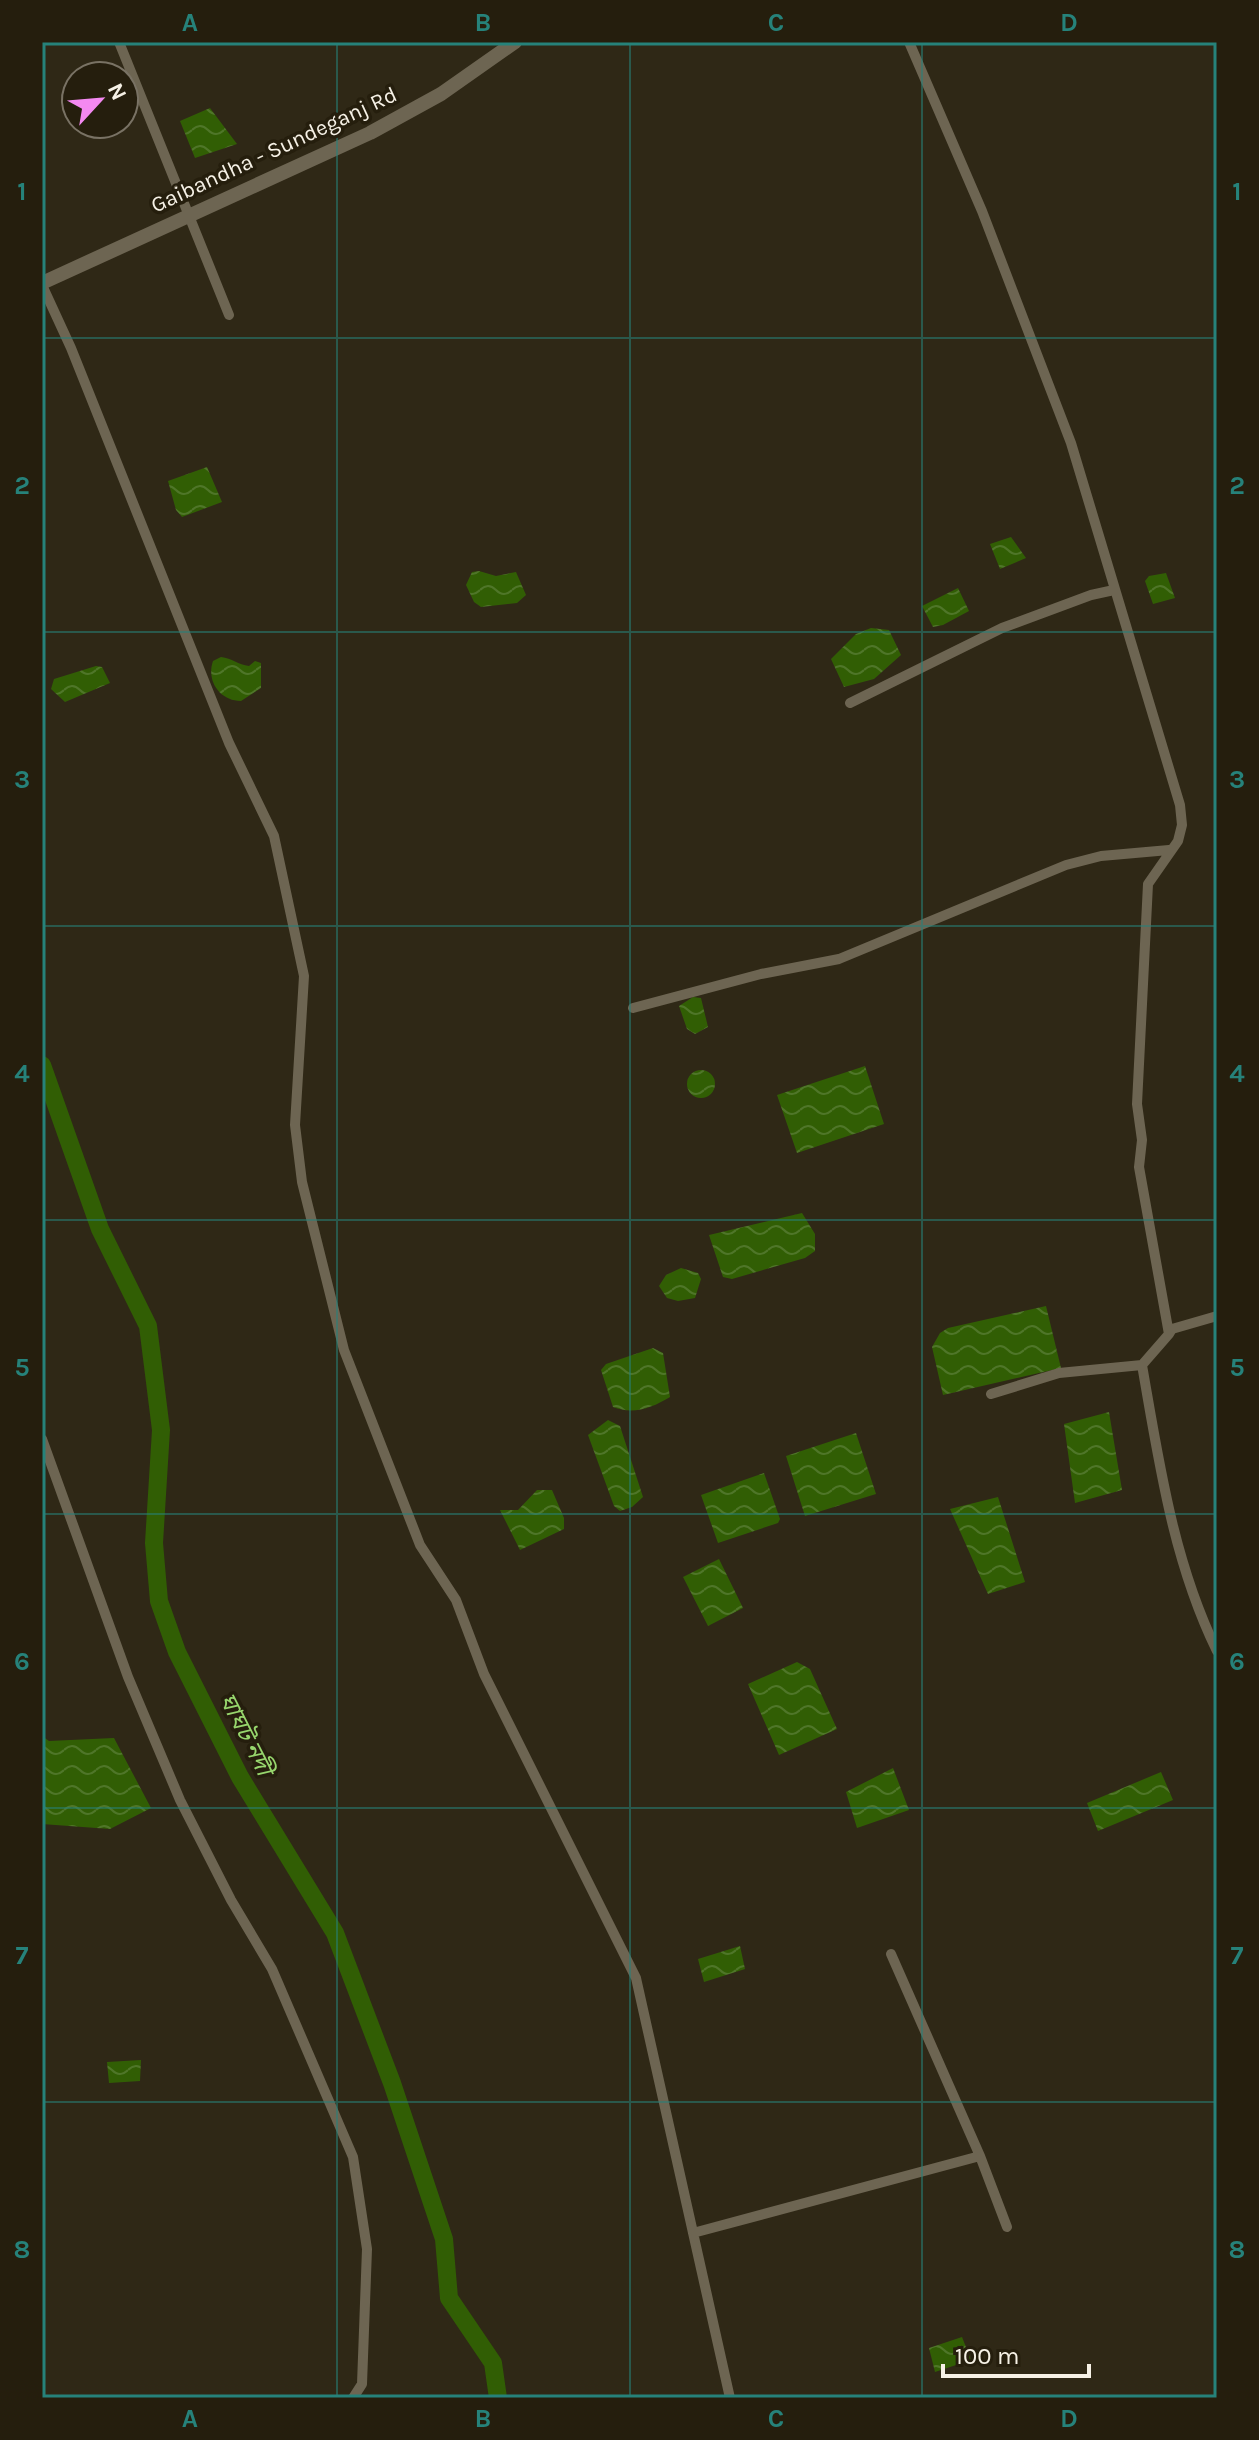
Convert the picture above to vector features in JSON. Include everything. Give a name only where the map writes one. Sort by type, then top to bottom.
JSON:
[{"type":"main road","name":"Gaibandha - Sundeganj Rd","points":[[42,284],[411,111],[441,94],[515,42]]},
{"type":"street","points":[[119,42],[189,214],[209,272],[229,315]]},
{"type":"street","points":[[909,42],[982,211],[1071,443],[1180,805],[1182,825],[1178,841],[1148,884],[1137,1104],[1142,1140],[1139,1167],[1169,1334]]},
{"type":"street","points":[[42,284],[213,697],[229,743],[274,836],[304,976],[295,1125],[302,1182],[344,1350],[420,1545],[456,1600],[484,1674],[636,1978],[730,2398]]},
{"type":"street","points":[[850,703],[1002,628],[1091,595],[1114,590]]},
{"type":"street","points":[[633,1008],[761,974],[839,959],[1066,865],[1101,856],[1169,850]]},
{"type":"street","points":[[991,1394],[1059,1373],[1142,1365],[1172,1329],[1217,1316]]},
{"type":"street","points":[[1142,1365],[1167,1503],[1186,1572],[1217,1651]]},
{"type":"street","points":[[42,1439],[128,1677],[180,1800],[272,1969],[353,2157],[367,2249],[362,2384],[353,2398]]},
{"type":"street","points":[[891,1954],[980,2156],[1007,2227]]},
{"type":"street","points":[[693,2233],[980,2156]]},
{"type":"water","points":[[210,108],[237,144],[195,158],[180,121]]},
{"type":"water","points":[[207,467],[222,502],[182,517],[176,510],[168,481]]},
{"type":"water","points":[[1011,537],[1026,558],[1000,569],[990,544]]},
{"type":"water","points":[[472,572],[496,576],[516,572],[526,595],[517,603],[481,607],[474,602],[466,585]]},
{"type":"water","points":[[1166,573],[1175,598],[1153,604],[1145,581],[1149,576]]},
{"type":"water","points":[[958,588],[969,611],[933,627],[922,606]]},
{"type":"water","points":[[871,628],[889,630],[901,655],[874,679],[844,687],[831,659],[856,634]]},
{"type":"water","points":[[221,657],[249,666],[255,661],[261,663],[261,688],[241,701],[221,694],[213,682],[211,668],[213,661]]},
{"type":"water","points":[[96,666],[102,667],[110,683],[65,702],[51,689],[54,679]]},
{"type":"water","points":[[693,997],[701,998],[708,1027],[695,1034],[687,1029],[679,1006]]},
{"type":"water","points":[[865,1066],[884,1124],[797,1153],[777,1095]]},
{"type":"water","points":[[701,1070],[711,1074],[715,1084],[711,1094],[701,1098],[691,1094],[687,1084],[691,1074]]},
{"type":"water","points":[[802,1213],[815,1234],[815,1251],[805,1258],[732,1279],[723,1277],[709,1235]]},
{"type":"water","points":[[681,1268],[698,1273],[701,1279],[695,1298],[678,1301],[667,1298],[659,1286],[666,1275]]},
{"type":"water","points":[[1046,1306],[1061,1368],[943,1395],[932,1347],[940,1333],[948,1328]]},
{"type":"water","points":[[653,1348],[663,1353],[670,1397],[642,1409],[613,1407],[601,1370],[606,1364]]},
{"type":"water","points":[[1109,1412],[1122,1490],[1075,1503],[1064,1424]]},
{"type":"water","points":[[608,1420],[620,1426],[643,1497],[632,1507],[620,1511],[614,1506],[588,1435]]},
{"type":"water","points":[[856,1433],[876,1494],[805,1516],[786,1456]]},
{"type":"water","points":[[764,1473],[780,1519],[778,1523],[718,1543],[701,1495]]},
{"type":"water","points":[[537,1490],[552,1490],[564,1518],[564,1529],[520,1550],[500,1510],[518,1510]]},
{"type":"water","points":[[998,1497],[1025,1582],[988,1594],[950,1509]]},
{"type":"water","points":[[719,1559],[743,1608],[708,1626],[683,1577]]},
{"type":"water","points":[[797,1662],[810,1669],[837,1729],[779,1755],[748,1684]]},
{"type":"water","points":[[42,1736],[49,1741],[114,1738],[151,1808],[110,1829],[42,1824]]},
{"type":"water","points":[[893,1768],[909,1810],[857,1828],[846,1792]]},
{"type":"water","points":[[1161,1772],[1173,1800],[1098,1831],[1087,1803]]},
{"type":"water","points":[[740,1946],[745,1969],[704,1982],[698,1959]]},
{"type":"water","points":[[141,2060],[140,2081],[109,2083],[107,2062]]},
{"type":"water","points":[[962,2337],[971,2360],[935,2372],[929,2348]]},
{"type":"waterway","name":"ঘাঘট নদী","points":[[42,1065],[100,1229],[148,1326],[161,1430],[154,1543],[159,1601],[177,1652],[240,1777],[335,1933],[392,2083],[444,2239],[449,2298],[493,2363],[498,2398]]}]
